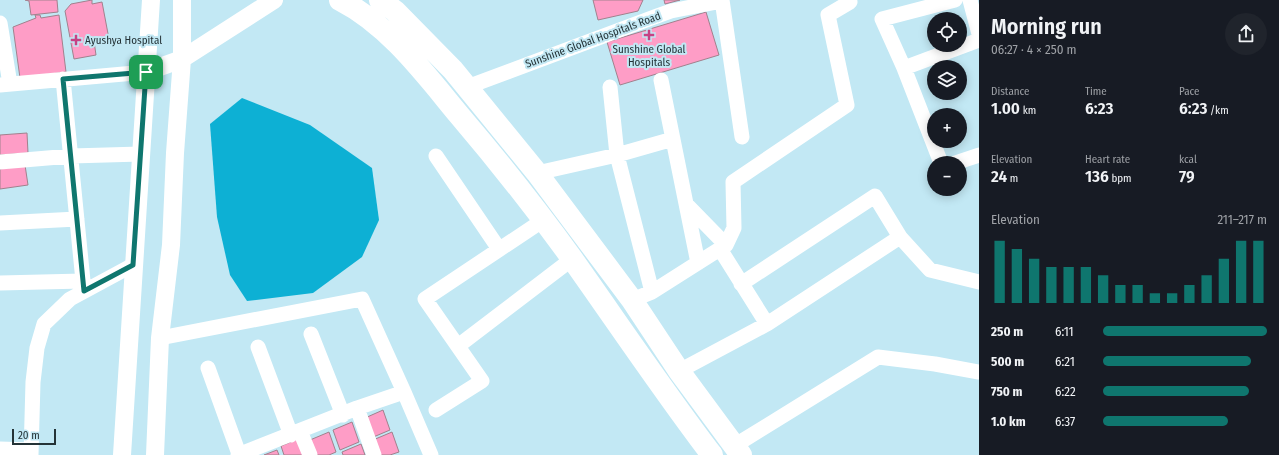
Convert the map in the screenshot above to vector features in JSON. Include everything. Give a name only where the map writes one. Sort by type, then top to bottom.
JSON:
[{"type":"highway","points":[[340,0],[375,24],[394,40],[419,66],[504,168],[542,221],[572,259],[705,452]]},
{"type":"highway","points":[[380,0],[395,11],[453,70],[537,173],[632,300],[679,371],[738,451]]},
{"type":"street","points":[[122,455],[151,0]]},
{"type":"street","points":[[155,455],[160,338],[171,244],[182,59],[182,0]]},
{"type":"street","points":[[0,24],[5,84],[146,72],[182,59],[274,0]]},
{"type":"street","points":[[938,156],[904,68],[882,19],[907,6],[955,0]]},
{"type":"street","points":[[970,0],[979,34]]},
{"type":"street","points":[[722,1],[742,137]]},
{"type":"street","name":"Sunshine Global Hospitals Road","points":[[467,87],[671,11],[722,1]]},
{"type":"street","points":[[632,300],[652,292],[723,247],[734,228],[733,182],[847,104],[828,15],[850,2]]},
{"type":"street","points":[[904,68],[979,40]]},
{"type":"street","points":[[63,79],[84,286]]},
{"type":"street","points":[[661,80],[698,263]]},
{"type":"street","points":[[610,87],[617,155],[652,292]]},
{"type":"street","points":[[537,173],[617,155],[673,139]]},
{"type":"street","points":[[0,162],[71,156],[141,154]]},
{"type":"street","points":[[967,159],[979,155]]},
{"type":"street","points":[[436,156],[499,249]]},
{"type":"street","points":[[742,284],[875,196],[900,237],[930,270],[979,282]]},
{"type":"street","points":[[686,204],[723,247],[742,284],[767,324]]},
{"type":"street","points":[[0,223],[77,218]]},
{"type":"street","points":[[436,410],[482,381],[425,299],[542,221]]},
{"type":"street","points":[[679,371],[767,324],[900,237]]},
{"type":"street","points":[[458,346],[572,259]]},
{"type":"street","points":[[0,449],[31,453],[33,382],[37,348],[44,324],[84,286],[133,265]]},
{"type":"street","points":[[0,283],[84,286]]},
{"type":"street","points":[[160,338],[362,298],[431,455]]},
{"type":"street","points":[[311,334],[342,414]]},
{"type":"street","points":[[258,347],[296,433],[310,455]]},
{"type":"street","points":[[738,451],[878,357],[935,364],[979,372]]},
{"type":"street","points":[[208,368],[245,454],[357,408],[404,392]]},
{"type":"street","points":[[357,408],[374,455]]},
{"type":"water","points":[[242,98],[310,125],[372,168],[379,220],[362,257],[313,293],[247,301],[230,275],[217,217],[210,124]]},
{"type":"building","points":[[25,0],[57,0],[58,12],[31,15],[29,1]]},
{"type":"building","points":[[92,0],[92,4],[102,2],[109,39],[94,41],[96,55],[74,59],[65,11],[71,4]]},
{"type":"building","points":[[593,0],[643,0],[638,11],[598,20]]},
{"type":"building","points":[[664,0],[680,0],[665,4]]},
{"type":"building","points":[[706,12],[719,55],[620,85],[607,42]]},
{"type":"building","points":[[35,15],[40,15],[41,18],[59,15],[66,72],[20,78],[13,27],[36,18]]},
{"type":"building","points":[[27,133],[28,153],[0,155],[0,135]]},
{"type":"building","points":[[25,165],[28,185],[0,189],[0,169]]},
{"type":"building","points":[[383,410],[390,430],[371,438],[365,418]]},
{"type":"building","points":[[352,422],[359,442],[340,450],[333,430]]},
{"type":"building","points":[[329,432],[336,452],[329,455],[315,455],[310,440]]},
{"type":"building","points":[[392,432],[399,452],[390,455],[378,455],[373,440]]},
{"type":"building","points":[[300,438],[306,455],[284,455],[281,446]]},
{"type":"building","points":[[361,444],[365,455],[343,455],[342,452]]},
{"type":"building","points":[[277,450],[279,455],[264,455]]},
{"type":"place","name":"Sunshine Global Hospitals","points":[[649,35]]},
{"type":"place","name":"Ayushya Hospital","points":[[76,40]]},
{"type":"route","points":[[146,72],[133,265],[84,291],[63,79],[146,72]]}]
